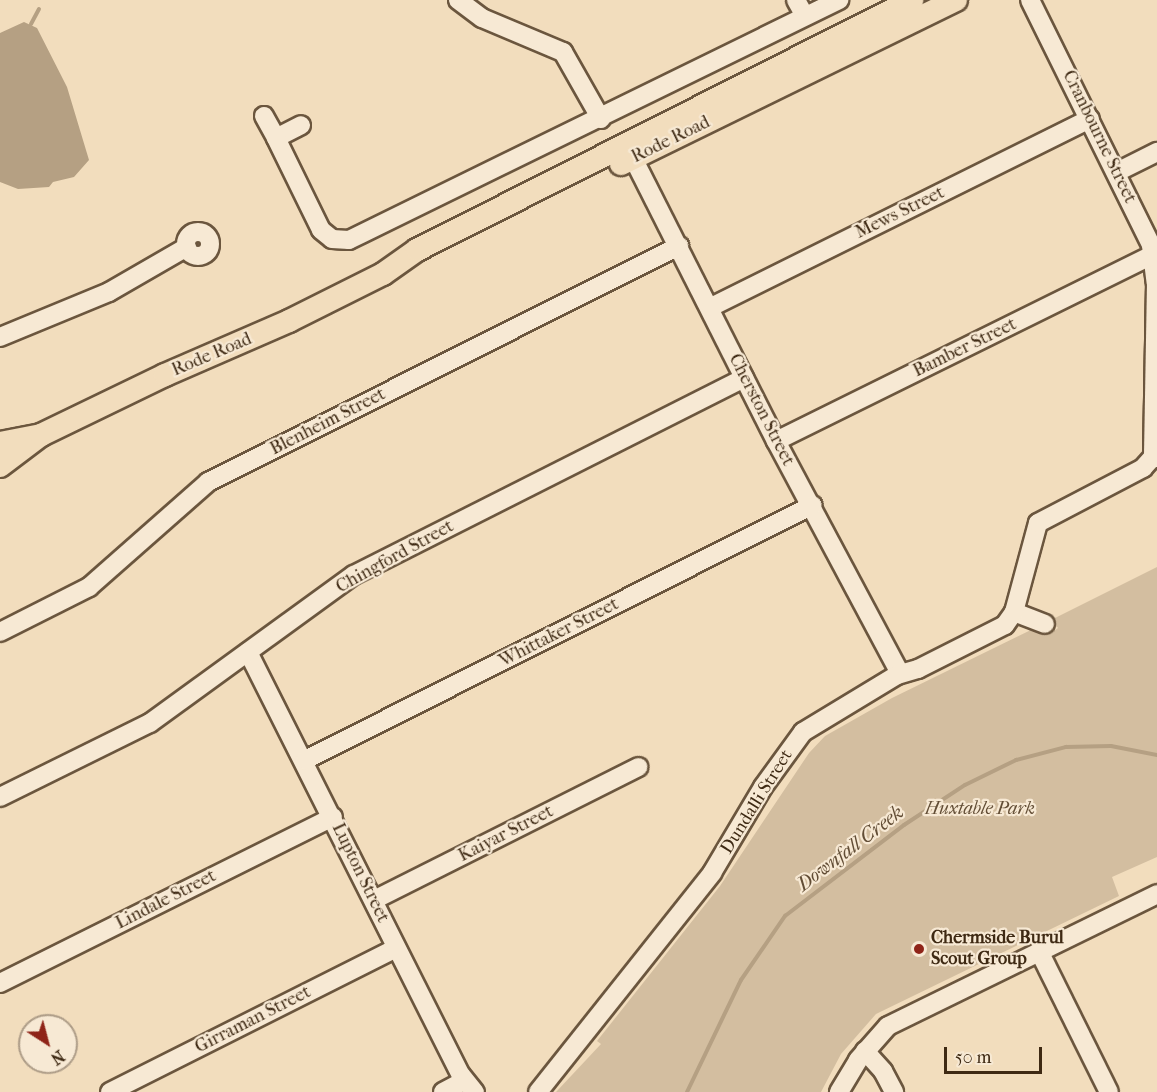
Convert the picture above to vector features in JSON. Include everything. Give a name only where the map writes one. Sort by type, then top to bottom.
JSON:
[{"type":"main road","name":"Rode Road","points":[[630,151],[912,0]]},
{"type":"main road","name":"Rode Road","points":[[0,466],[41,435],[174,370],[282,325],[383,273],[417,250],[956,0]]},
{"type":"main road","name":"Rode Road","points":[[0,442],[41,435]]},
{"type":"street","points":[[458,0],[482,18],[563,52],[601,118]]},
{"type":"street","points":[[264,116],[321,230],[340,241],[353,238],[601,118],[800,8],[839,0]]},
{"type":"street","name":"Cranbourne Street","points":[[1014,612],[1038,523],[1143,468],[1155,458],[1153,255],[1117,172],[1030,0]]},
{"type":"street","name":"Mews Street","points":[[711,308],[1090,119]]},
{"type":"street","points":[[276,138],[301,125]]},
{"type":"street","name":"Cherston Street","points":[[630,151],[776,441],[813,505],[900,673]]},
{"type":"street","points":[[1117,172],[1157,152]]},
{"type":"street","name":"Blenheim Street","points":[[0,632],[89,587],[208,482],[679,246]]},
{"type":"street","points":[[0,337],[100,296],[187,247]]},
{"type":"street","name":"Bamber Street","points":[[776,441],[1153,255]]},
{"type":"street","name":"Chingford Street","points":[[0,796],[150,723],[354,575],[744,378]]},
{"type":"street","name":"Whittaker Street","points":[[304,760],[813,505]]},
{"type":"street","points":[[1014,612],[1046,624]]},
{"type":"street","name":"Dundalli Street","points":[[538,1092],[712,873],[795,741],[822,718],[900,673],[918,669],[994,632],[1010,621],[1014,612]]},
{"type":"street","name":"Lupton Street","points":[[248,652],[333,817],[396,948],[470,1086]]},
{"type":"street","name":"Kaiyar Street","points":[[374,900],[639,768]]},
{"type":"street","name":"Lindale Street","points":[[0,983],[333,817]]},
{"type":"street","points":[[839,1092],[865,1051],[895,1022],[1157,894]]},
{"type":"street","name":"Girraman Street","points":[[110,1092],[396,948]]},
{"type":"street","points":[[1039,951],[1109,1092]]},
{"type":"street","points":[[865,1051],[884,1071],[894,1092]]},
{"type":"street","points":[[443,1092],[470,1086]]},
{"type":"green space","name":"Huxtable Park","points":[[1157,567],[1157,857],[1112,877],[1119,896],[876,1014],[841,1054],[821,1092],[556,1092],[601,1044],[597,1041],[720,886],[809,753],[825,736],[892,698],[1035,628],[1044,628],[1050,634],[1058,628],[1051,620]]},
{"type":"shaded area","points":[[24,22],[37,28],[67,87],[89,160],[74,177],[53,182],[49,187],[18,189],[0,182],[0,33]]},
{"type":"waterway","points":[[31,24],[39,9]]},
{"type":"waterway","name":"Downfall Creek","points":[[687,1092],[741,980],[785,916],[904,825],[965,785],[1016,760],[1066,747],[1111,746],[1157,755]]},
{"type":"place","name":"Chermside Burul Scout Group","points":[[919,949]]}]
